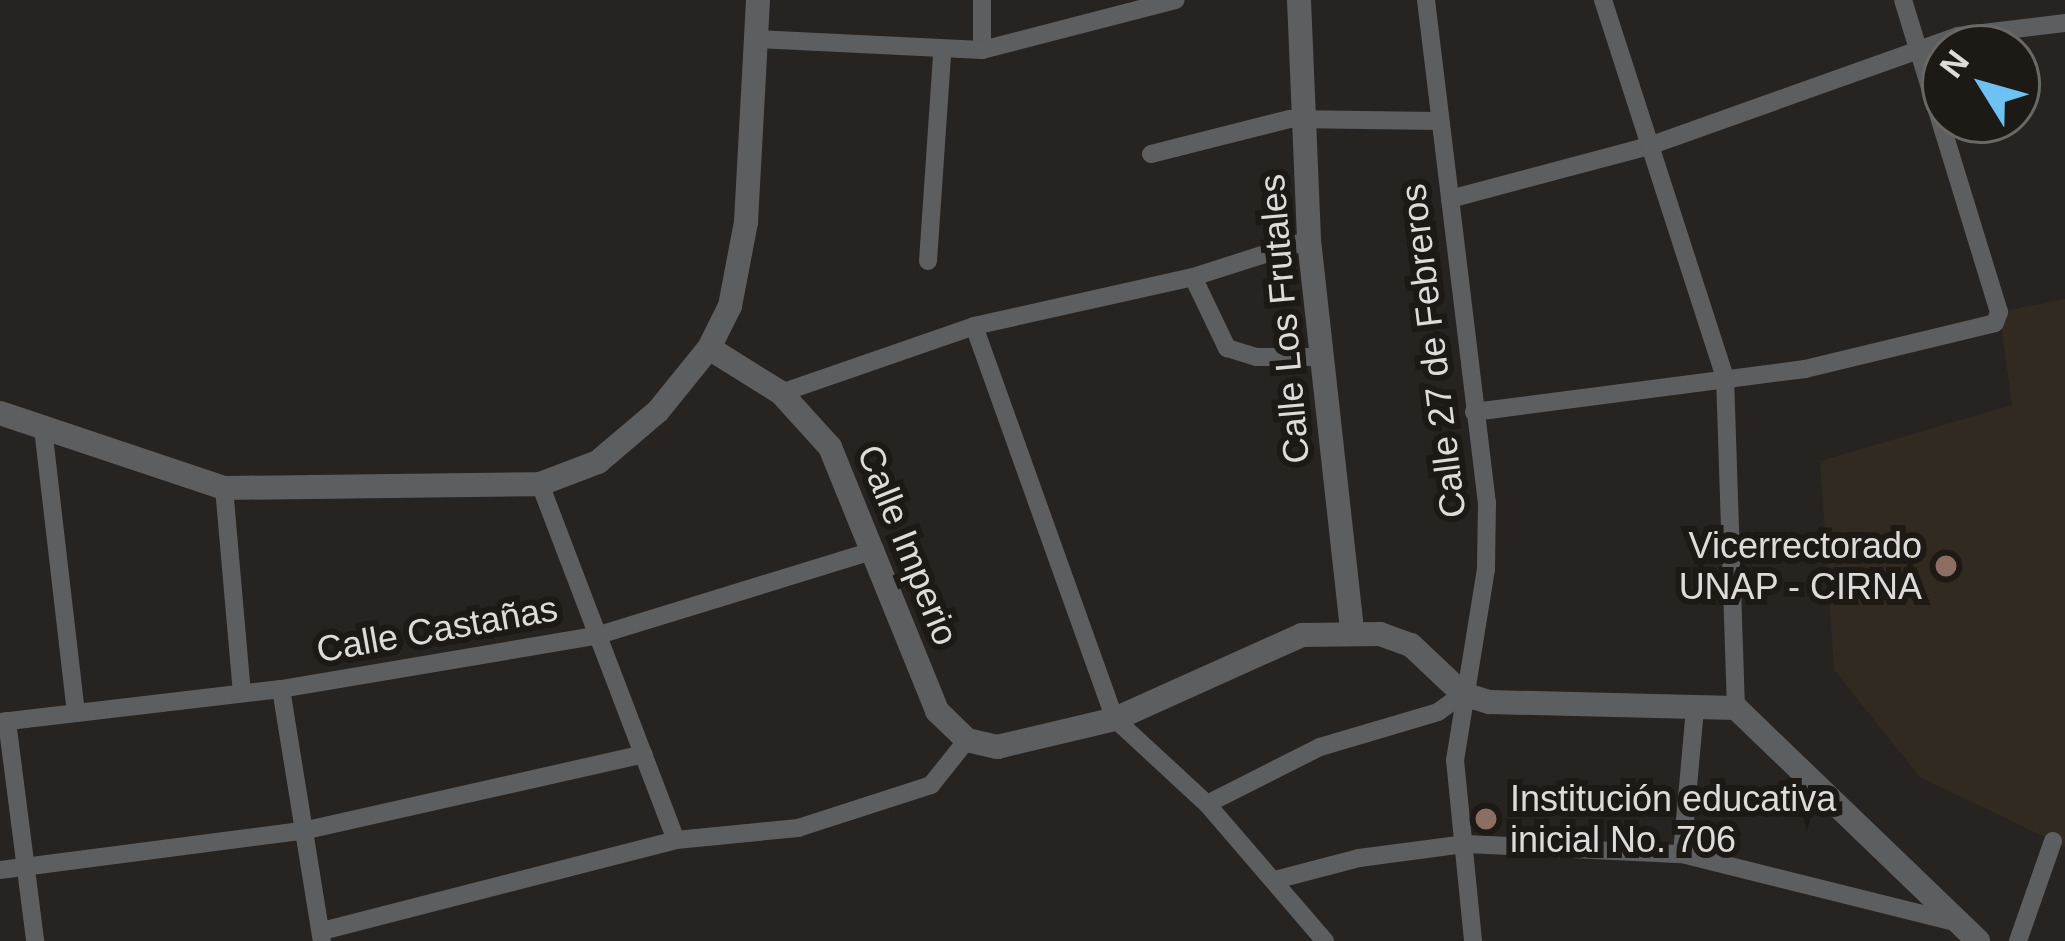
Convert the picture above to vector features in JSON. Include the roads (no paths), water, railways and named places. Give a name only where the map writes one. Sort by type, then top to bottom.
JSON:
[{"type":"street","points":[[0,413],[224,488],[540,484],[624,442],[709,348],[741,263],[758,0]]},
{"type":"street","points":[[982,0],[982,50]]},
{"type":"street","points":[[756,39],[943,53],[982,50],[1176,0]]},
{"type":"street","name":"Calle Los Frutales","points":[[1299,0],[1309,240],[1352,630]]},
{"type":"street","name":"Calle 27 de Febreros","points":[[1426,0],[1474,412],[1486,568],[1462,694],[1456,760],[1473,941]]},
{"type":"street","points":[[1603,0],[1725,377],[1736,708],[1978,941]]},
{"type":"street","points":[[1474,412],[1805,369],[1986,327],[1999,311],[1903,0]]},
{"type":"street","points":[[1450,200],[1649,146],[1958,36],[2065,23]]},
{"type":"street","points":[[928,261],[943,53]]},
{"type":"street","points":[[1151,154],[1302,120],[1438,121]]},
{"type":"street","points":[[781,393],[974,326],[1193,277],[1309,240]]},
{"type":"street","points":[[1193,277],[1227,348],[1258,357],[1320,357]]},
{"type":"street","points":[[974,326],[1115,719],[1207,804],[1325,941]]},
{"type":"street","name":"Calle Imperio","points":[[709,348],[781,393],[830,447],[937,711],[967,740]]},
{"type":"street","points":[[43,428],[76,713]]},
{"type":"street","points":[[540,484],[676,839]]},
{"type":"street","points":[[224,488],[242,693]]},
{"type":"street","name":"Calle Castañas","points":[[4,722],[280,689],[599,635],[875,550]]},
{"type":"street","points":[[280,689],[322,936],[676,839],[798,828],[911,793],[946,774],[967,740],[997,747],[1115,719],[1257,650],[1352,630],[1411,645],[1462,694],[1490,702],[1736,708]]},
{"type":"street","points":[[1207,804],[1320,747],[1438,712],[1462,694]]},
{"type":"street","points":[[1682,854],[1694,708]]},
{"type":"street","points":[[4,722],[35,941]]},
{"type":"street","points":[[0,870],[307,830],[644,754]]},
{"type":"street","points":[[2018,941],[2053,841]]},
{"type":"street","points":[[1275,880],[1359,858],[1466,844],[1682,854],[1955,922]]},
{"type":"place","name":"Vicerrectorado UNAP - CIRNA","points":[[1946,566]]},
{"type":"place","name":"Institución educativa inicial No. 706","points":[[1486,819]]}]
